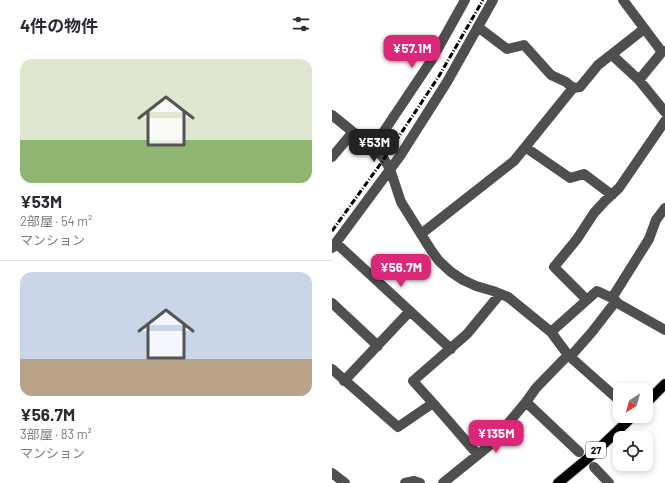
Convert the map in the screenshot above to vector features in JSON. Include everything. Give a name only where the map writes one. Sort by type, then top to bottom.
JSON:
[{"type":"main road","points":[[653,396],[665,384]]},
{"type":"main road","name":"27","points":[[558,483],[592,455],[626,423]]},
{"type":"street","points":[[374,146],[431,61],[465,0]]},
{"type":"street","points":[[451,349],[410,311],[334,246],[390,169],[447,82],[493,0]]},
{"type":"street","points":[[623,0],[663,52],[639,80]]},
{"type":"street","points":[[478,27],[507,49],[524,45],[551,75],[566,82],[573,88]]},
{"type":"street","points":[[421,234],[514,161],[573,88],[580,87],[598,65],[644,29]]},
{"type":"street","points":[[612,54],[639,80],[665,112]]},
{"type":"street","points":[[332,115],[353,132],[374,146],[384,159],[390,169],[402,202],[435,256],[451,272],[476,286],[508,298],[551,332],[569,356],[613,395]]},
{"type":"street","points":[[586,299],[554,267],[577,240],[594,213],[619,188],[665,121]]},
{"type":"street","points":[[332,157],[353,132]]},
{"type":"street","points":[[525,147],[570,178],[584,174],[612,195]]},
{"type":"street","points":[[443,483],[490,445],[536,388],[592,332],[614,299],[649,239],[656,220],[665,208]]},
{"type":"street","points":[[551,332],[586,299],[597,291],[614,299],[665,330]]},
{"type":"street","points":[[478,455],[413,382],[467,334],[500,294]]},
{"type":"street","points":[[332,303],[378,346]]},
{"type":"street","points":[[344,381],[410,311]]},
{"type":"street","points":[[332,369],[398,427],[433,403]]},
{"type":"street","points":[[526,402],[579,452]]},
{"type":"street","points":[[594,467],[609,483]]},
{"type":"street","points":[[332,472],[345,483]]},
{"type":"street","points":[[405,483],[414,481],[420,483]]},
{"type":"railway","points":[[332,231],[384,159],[439,76],[483,0]]}]
